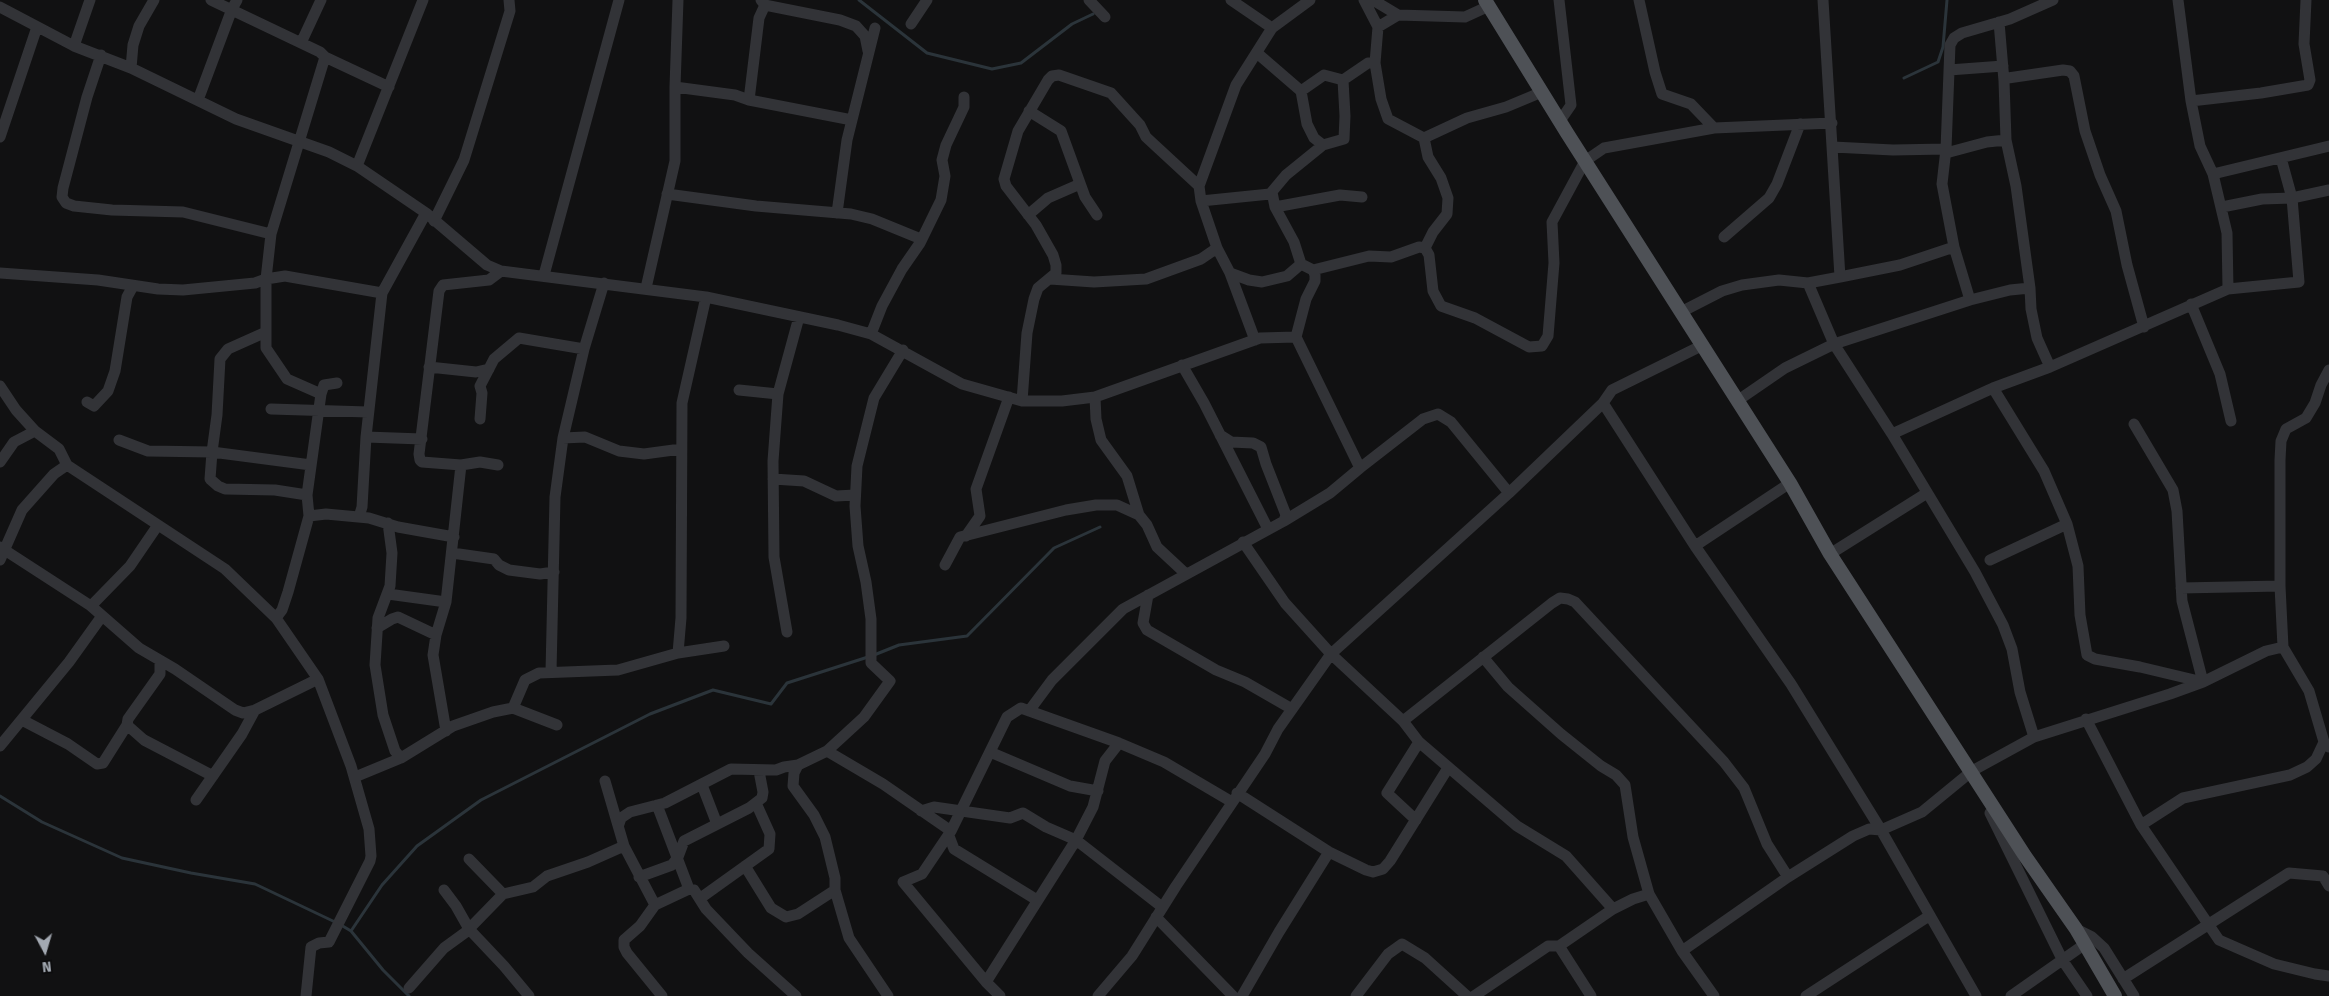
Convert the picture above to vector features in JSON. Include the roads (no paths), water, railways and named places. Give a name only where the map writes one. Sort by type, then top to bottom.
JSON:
[{"type":"main road","points":[[1487,3],[1790,483],[1830,554],[1969,773],[2076,929],[2115,996]]},
{"type":"street","points":[[74,46],[90,0]]},
{"type":"street","points":[[131,68],[133,45],[139,26],[154,0]]},
{"type":"street","points":[[210,0],[235,4],[301,43],[320,52],[325,57],[389,87]]},
{"type":"street","points":[[301,43],[321,0]]},
{"type":"street","points":[[357,166],[423,0]]},
{"type":"street","points":[[359,517],[362,507],[368,412],[382,293],[464,160],[510,11],[509,0]]},
{"type":"street","points":[[544,275],[619,0]]},
{"type":"street","points":[[646,288],[675,161],[674,88],[678,0]]},
{"type":"street","points":[[911,24],[927,0]]},
{"type":"street","points":[[1089,0],[1104,17]]},
{"type":"street","points":[[1231,0],[1272,28]]},
{"type":"street","points":[[1254,340],[1230,273],[1217,248],[1201,201],[1198,186],[1236,86],[1272,28],[1310,0]]},
{"type":"street","points":[[1364,0],[1378,28],[1375,63],[1381,100],[1388,119],[1424,138]]},
{"type":"street","points":[[1373,0],[1398,14],[1465,17],[1487,3]]},
{"type":"street","points":[[1559,0],[1571,105],[1560,121]]},
{"type":"street","points":[[1639,0],[1655,72],[1662,94],[1691,104],[1714,128]]},
{"type":"street","points":[[1823,0],[1832,123],[1837,253],[1840,277]]},
{"type":"street","points":[[1970,300],[1954,247],[1942,184],[1946,151],[1950,45],[1954,38],[1962,33],[1999,22],[2052,0]]},
{"type":"street","points":[[2178,0],[2191,101],[2200,146],[2213,174],[2227,233],[2228,289]]},
{"type":"street","points":[[2191,101],[2260,94],[2308,86],[2310,80],[2304,44],[2306,0]]},
{"type":"street","points":[[749,100],[759,18],[763,2],[840,20],[856,26],[865,36],[868,52]]},
{"type":"street","points":[[198,100],[235,4]]},
{"type":"street","points":[[0,8],[74,46],[131,68],[236,119],[329,152],[357,166],[430,217],[487,265],[500,271],[604,282],[706,297],[871,334],[962,384],[1022,400],[1062,401],[1095,397],[1254,340],[1272,336],[1296,337]]},
{"type":"street","points":[[1378,28],[1398,14]]},
{"type":"street","points":[[1999,22],[2006,140],[2016,186],[2030,288],[2031,309],[2038,338],[2050,367]]},
{"type":"street","points":[[0,137],[37,27]]},
{"type":"street","points":[[838,213],[852,120],[875,28]]},
{"type":"street","points":[[1257,54],[1301,91],[1307,124],[1314,138],[1323,145]]},
{"type":"street","points":[[101,55],[87,97],[63,188],[62,197],[66,203],[74,206],[112,210],[184,212],[271,234]]},
{"type":"street","points":[[321,394],[287,378],[266,348],[266,279],[271,234],[325,57]]},
{"type":"street","points":[[1301,91],[1324,75],[1343,80],[1368,63],[1375,63]]},
{"type":"street","points":[[1949,70],[2003,66]]},
{"type":"street","points":[[2004,81],[2008,78],[2062,70],[2070,71],[2074,76],[2085,131],[2100,175],[2116,212],[2127,265],[2144,327]]},
{"type":"street","points":[[1022,400],[1026,334],[1030,316],[1038,288],[1056,273],[1056,265],[1053,255],[1028,215],[1006,186],[1004,179],[1018,131],[1052,76],[1060,75],[1111,93],[1140,125],[1146,137],[1198,186]]},
{"type":"street","points":[[1201,201],[1272,192],[1286,175],[1323,145],[1344,138],[1343,80]]},
{"type":"street","points":[[674,88],[735,95],[749,100],[852,120]]},
{"type":"street","points":[[1424,138],[1467,118],[1506,107],[1542,92]]},
{"type":"street","points":[[871,334],[882,306],[902,269],[920,244],[941,200],[945,176],[942,160],[946,144],[964,107],[964,97]]},
{"type":"street","points":[[1029,111],[1060,131],[1085,197],[1097,214]]},
{"type":"street","points":[[1424,138],[1428,157],[1440,178],[1448,198],[1447,214],[1433,232],[1426,248],[1429,255],[1433,291],[1441,306],[1475,318],[1529,347],[1542,346],[1548,336],[1554,254],[1552,222],[1585,161],[1604,148],[1714,128],[1832,123]]},
{"type":"street","points":[[1724,237],[1769,198],[1777,184],[1800,124]]},
{"type":"street","points":[[1833,147],[1946,151],[2006,140]]},
{"type":"street","points":[[2213,174],[2329,146]]},
{"type":"street","points":[[1892,434],[1993,388],[2050,367],[2228,289],[2299,282],[2292,198],[2281,158]]},
{"type":"street","points":[[1028,215],[1048,198],[1080,184]]},
{"type":"street","points":[[2222,207],[2262,200],[2292,198],[2329,190]]},
{"type":"street","points":[[1272,192],[1275,207],[1294,242],[1301,264],[1313,270],[1369,256],[1392,257],[1419,248],[1426,248]]},
{"type":"street","points":[[667,194],[747,205],[851,214],[921,239]]},
{"type":"street","points":[[1275,207],[1340,195],[1362,196]]},
{"type":"street","points":[[1681,312],[1722,291],[1742,285],[1779,280],[1808,283],[1900,265],[1954,247]]},
{"type":"street","points":[[1050,279],[1094,282],[1146,279],[1201,259],[1217,248]]},
{"type":"street","points":[[1230,273],[1249,280],[1262,282],[1287,276],[1301,264]]},
{"type":"street","points":[[1313,270],[1315,281],[1306,299],[1296,337],[1360,468]]},
{"type":"street","points":[[498,465],[480,462],[461,465],[422,462],[419,454],[440,291],[444,285],[489,280],[500,271]]},
{"type":"street","points":[[0,273],[98,280],[133,286],[182,290],[255,284],[266,279],[285,276],[382,293]]},
{"type":"street","points":[[551,672],[555,496],[563,438],[584,349],[604,282]]},
{"type":"street","points":[[1808,283],[1834,344],[1927,492],[1975,572],[2003,625],[2012,649],[2020,692],[2034,737]]},
{"type":"street","points":[[87,402],[94,406],[108,391],[115,371],[127,297],[133,286]]},
{"type":"street","points":[[1737,401],[1785,368],[1834,344],[1970,300],[2010,290],[2030,288]]},
{"type":"street","points":[[678,653],[681,618],[682,403],[706,297]]},
{"type":"street","points":[[2191,304],[2220,374],[2230,421]]},
{"type":"street","points":[[786,632],[774,557],[773,479],[778,394],[799,317]]},
{"type":"street","points":[[266,332],[228,349],[220,359],[217,415],[210,479],[218,486],[307,495]]},
{"type":"street","points":[[480,419],[482,393],[480,386],[494,359],[519,338],[584,349]]},
{"type":"street","points":[[1098,996],[1132,956],[1162,907],[1264,754],[1278,729],[1331,654],[1509,493],[1603,403],[1612,390],[1703,345]]},
{"type":"street","points":[[619,824],[621,818],[630,812],[657,805],[702,785],[731,769],[776,770],[798,765],[827,751],[864,717],[890,681],[871,663],[871,619],[866,582],[858,546],[855,496],[858,466],[874,398],[902,350]]},
{"type":"street","points":[[1182,365],[1268,529]]},
{"type":"street","points":[[429,367],[476,372],[489,369]]},
{"type":"street","points":[[2140,825],[2183,798],[2290,775],[2307,766],[2316,758],[2326,744],[2309,691],[2283,647],[2280,586],[2280,441],[2286,428],[2306,418],[2315,403],[2320,385],[2329,370]]},
{"type":"street","points":[[276,618],[282,610],[288,592],[309,516],[307,495],[321,394],[324,384],[337,383]]},
{"type":"street","points":[[0,386],[16,410],[34,431],[59,449],[67,465],[226,570],[276,618],[318,679],[355,777],[369,829],[370,861],[329,942],[319,943],[311,947],[306,996]]},
{"type":"street","points":[[1993,388],[2044,470],[2068,524],[2078,566],[2080,615],[2087,655],[2095,659],[2140,666],[2203,682]]},
{"type":"street","points":[[739,390],[778,394]]},
{"type":"street","points":[[966,536],[980,516],[976,488],[1009,397]]},
{"type":"street","points":[[1095,397],[1096,419],[1101,440],[1127,476],[1139,515],[1147,525],[1157,547],[1186,574]]},
{"type":"street","points":[[1603,403],[1695,546],[1791,684],[1881,830],[1976,996]]},
{"type":"street","points":[[271,409],[368,412]]},
{"type":"street","points":[[1029,711],[1052,680],[1123,609],[1284,521],[1330,493],[1423,419],[1438,414],[1450,422],[1509,493]]},
{"type":"street","points":[[2134,424],[2173,490],[2177,511],[2182,601],[2203,682]]},
{"type":"street","points":[[0,462],[14,442],[34,431]]},
{"type":"street","points":[[1220,435],[1231,442],[1253,443],[1261,447],[1286,515],[1284,521]]},
{"type":"street","points":[[366,437],[422,439]]},
{"type":"street","points":[[563,438],[585,437],[618,451],[644,454],[681,449]]},
{"type":"street","points":[[119,440],[148,451],[212,452],[311,465]]},
{"type":"street","points":[[67,465],[54,474],[22,510],[2,553],[91,606],[139,648],[235,710],[243,713],[255,710],[318,679]]},
{"type":"street","points":[[446,732],[433,655],[436,635],[446,602],[461,465]]},
{"type":"street","points":[[773,479],[804,481],[836,496],[855,496]]},
{"type":"street","points":[[1695,546],[1790,483]]},
{"type":"street","points":[[1830,554],[1927,492]]},
{"type":"street","points":[[944,565],[960,537],[1066,510],[1096,505],[1117,505],[1139,515]]},
{"type":"street","points":[[309,516],[326,514],[369,518],[388,524],[454,537]]},
{"type":"street","points":[[388,524],[392,553],[388,594],[380,609],[377,628],[375,665],[383,715],[395,751],[401,758]]},
{"type":"street","points":[[1990,560],[2068,524]]},
{"type":"street","points":[[91,606],[130,566],[158,525]]},
{"type":"street","points":[[1243,542],[1285,603],[1331,654],[1403,722],[1419,742],[1516,826],[1566,856],[1613,909]]},
{"type":"street","points":[[452,553],[494,559],[499,565],[509,570],[540,574],[554,572]]},
{"type":"street","points":[[2181,588],[2280,586]]},
{"type":"street","points":[[388,594],[446,602]]},
{"type":"street","points":[[1148,595],[1143,623],[1147,630],[1216,670],[1245,682],[1292,709]]},
{"type":"street","points":[[1403,722],[1552,603],[1560,598],[1576,602],[1724,762],[1744,788],[1767,844],[1788,877]]},
{"type":"street","points":[[0,746],[69,662],[102,616]]},
{"type":"street","points":[[377,628],[392,618],[398,618],[436,635]]},
{"type":"street","points":[[355,777],[401,758],[453,726],[516,703],[525,680],[539,673],[618,670],[678,653],[724,646]]},
{"type":"street","points":[[1682,951],[1788,877],[1853,836],[1869,829],[1881,830],[1922,812],[1969,773],[2034,737],[2203,682],[2266,651],[2283,647]]},
{"type":"street","points":[[1483,657],[1508,687],[1561,734],[1601,766],[1616,775],[1625,785],[1634,837],[1649,894],[1682,951],[1714,996]]},
{"type":"street","points":[[22,720],[68,744],[97,764],[103,764],[127,725],[128,719],[160,674],[160,662]]},
{"type":"street","points":[[516,703],[524,714],[557,725]]},
{"type":"street","points":[[1000,996],[986,982],[903,882],[922,874],[950,833],[1007,717],[1021,708],[1119,743],[1164,762],[1234,798],[1329,852],[1374,872],[1384,870],[1448,768]]},
{"type":"street","points":[[235,710],[240,721],[242,734]]},
{"type":"street","points":[[196,800],[242,734],[255,710]]},
{"type":"street","points":[[2086,719],[2140,825],[2218,940],[2274,964],[2329,976]]},
{"type":"street","points":[[127,725],[144,740],[213,776]]},
{"type":"street","points":[[1416,820],[1387,793],[1419,742]]},
{"type":"street","points":[[986,982],[1076,840],[1098,791],[1104,761],[1119,743]]},
{"type":"street","points":[[827,751],[921,811],[950,833],[954,849],[1037,900]]},
{"type":"street","points":[[990,752],[1070,786],[1098,791]]},
{"type":"street","points":[[798,765],[794,773],[793,786],[814,815],[825,837],[835,878],[835,890],[849,938],[888,996]]},
{"type":"street","points":[[639,877],[672,865],[678,857],[684,841],[762,798],[763,792],[759,771]]},
{"type":"street","points":[[1969,773],[1996,823],[2063,961],[2087,996]]},
{"type":"street","points":[[605,781],[624,846],[655,905]]},
{"type":"street","points":[[702,785],[717,824]]},
{"type":"street","points":[[701,901],[702,898],[769,849],[771,842],[770,834],[756,803]]},
{"type":"street","points":[[657,805],[689,888],[694,890],[706,909],[748,952],[796,996]]},
{"type":"street","points":[[921,811],[934,806],[1010,818],[1023,813],[1046,827],[1076,840],[1162,907]]},
{"type":"street","points":[[409,988],[444,948],[469,929],[503,894],[533,887],[547,876],[588,862],[624,846]]},
{"type":"street","points":[[1242,996],[1329,852]]},
{"type":"street","points":[[469,859],[503,894]]},
{"type":"street","points":[[745,866],[771,908],[786,917],[798,914],[835,890]]},
{"type":"street","points":[[2123,979],[2206,924],[2289,873],[2324,876],[2329,886]]},
{"type":"street","points":[[662,996],[624,947],[624,940],[640,926],[655,905],[689,888]]},
{"type":"street","points":[[444,890],[469,929],[529,996]]},
{"type":"street","points":[[1474,996],[1548,946],[1559,946],[1613,909],[1632,899],[1649,894]]},
{"type":"street","points":[[1806,996],[1929,916]]},
{"type":"street","points":[[1156,917],[1233,996]]},
{"type":"street","points":[[2076,929],[2092,937],[2104,948],[2134,996]]},
{"type":"street","points":[[1356,996],[1388,954],[1402,944],[1425,958],[1467,996]]},
{"type":"street","points":[[2011,996],[2085,944]]},
{"type":"street","points":[[1559,946],[1591,996]]},
{"type":"waterway","points":[[859,0],[927,53],[992,69],[1021,63],[1072,24],[1093,14]]},
{"type":"waterway","points":[[1904,78],[1938,62],[1943,47],[1947,0]]},
{"type":"waterway","points":[[874,655],[899,645],[967,636],[1054,548],[1100,527]]},
{"type":"waterway","points":[[351,931],[382,885],[417,846],[481,800],[650,714],[713,690],[771,704],[787,683],[868,657]]},
{"type":"waterway","points":[[0,796],[42,822],[122,858],[255,884],[335,922]]},
{"type":"waterway","points":[[341,925],[351,931],[383,970],[409,996]]}]
